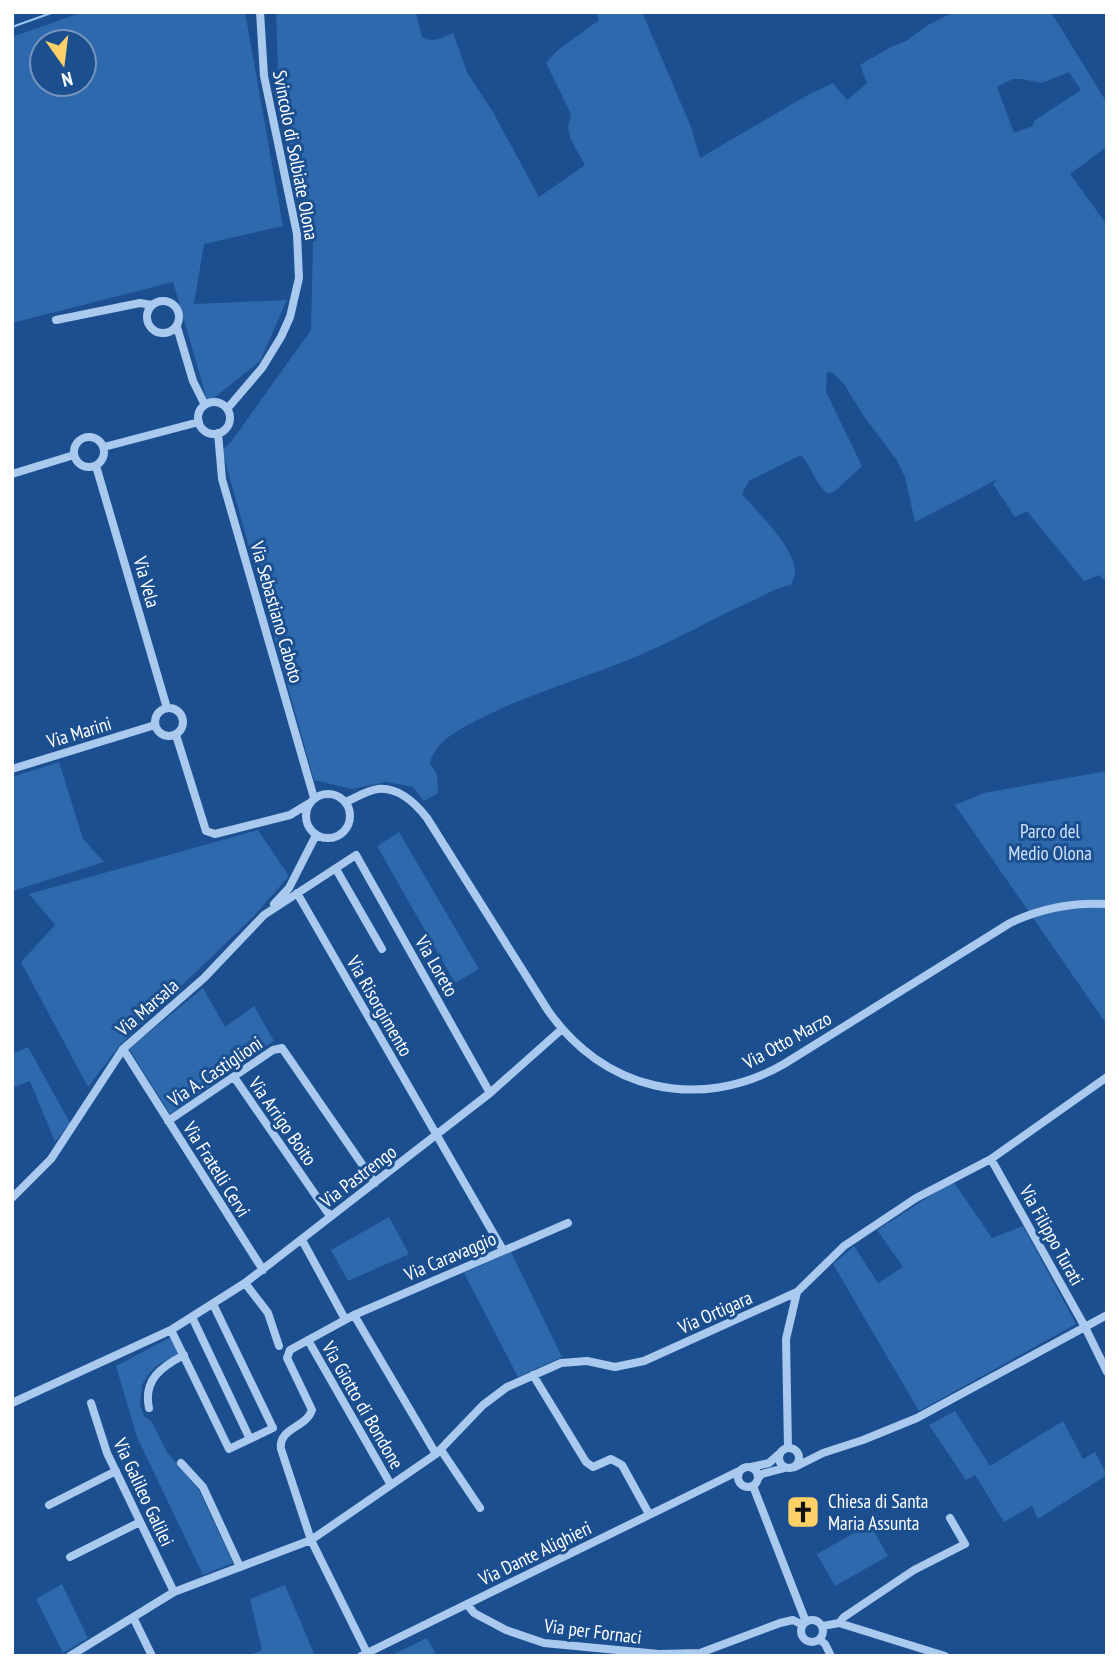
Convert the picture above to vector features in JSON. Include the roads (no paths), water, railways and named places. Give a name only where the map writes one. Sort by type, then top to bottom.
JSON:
[{"type":"street","name":"Svincolo di Solbiate Olona","points":[[227,409],[262,369],[281,337],[290,317],[299,278],[297,234],[264,76],[260,12]]},
{"type":"street","points":[[177,327],[162,334],[152,330],[147,321],[148,310],[161,301],[172,303],[179,312],[177,327],[194,381],[205,405]]},
{"type":"street","points":[[55,320],[140,303],[152,305]]},
{"type":"street","points":[[218,433],[208,433],[199,422],[200,413],[205,405],[219,403],[227,409]]},
{"type":"street","name":"Via Sebastiano Caboto","points":[[227,409],[230,413],[229,423],[218,433],[222,480],[311,801]]},
{"type":"street","points":[[104,447],[199,422]]},
{"type":"street","points":[[93,437],[104,447],[102,460],[96,466],[83,466],[74,456],[75,445],[83,438],[93,437]]},
{"type":"street","points":[[12,474],[74,456]]},
{"type":"street","name":"Via Vela","points":[[96,466],[167,708],[177,710],[182,718],[182,727],[176,735],[206,831],[215,834],[290,815],[311,801]]},
{"type":"street","points":[[167,708],[156,716],[155,725],[163,735],[176,735]]},
{"type":"street","name":"Via Marini","points":[[12,769],[155,725]]},
{"type":"street","name":"Via Otto Marzo","points":[[346,802],[380,789],[400,794],[421,811],[562,1030],[593,1058],[616,1072],[641,1082],[681,1089],[734,1085],[784,1064],[1010,923],[1057,907],[1107,904]]},
{"type":"street","points":[[327,793],[346,802],[350,817],[344,831],[331,838],[316,835],[307,824],[305,818],[311,801],[327,793]]},
{"type":"street","name":"Via Marsala","points":[[12,1198],[51,1159],[123,1049],[204,978],[289,888],[316,835]]},
{"type":"street","name":"Via Marsala","points":[[264,915],[356,855]]},
{"type":"street","name":"Via Loreto","points":[[356,855],[490,1093]]},
{"type":"street","points":[[336,869],[382,949]]},
{"type":"street","name":"Via Risorgimento","points":[[296,892],[503,1250]]},
{"type":"street","name":"Via Pastrengo","points":[[12,1403],[171,1330],[245,1283],[490,1093],[562,1030]]},
{"type":"street","name":"Via A. Castiglioni","points":[[168,1121],[279,1047],[285,1050],[375,1183]]},
{"type":"street","name":"Via Fratelli Cervi","points":[[123,1049],[263,1270]]},
{"type":"street","name":"Via Arrigo Boito","points":[[234,1077],[330,1216]]},
{"type":"street","name":"Via Ortigara","points":[[70,1656],[174,1592],[311,1539],[438,1452],[483,1405],[507,1387],[550,1366],[575,1360],[615,1367],[644,1361],[797,1292],[844,1245],[916,1198],[991,1158],[1107,1077]]},
{"type":"street","name":"Via Filippo Turati","points":[[991,1158],[1085,1327],[1107,1372]]},
{"type":"street","name":"Via Caravaggio","points":[[308,1340],[345,1319],[568,1223]]},
{"type":"street","points":[[302,1240],[345,1319]]},
{"type":"street","points":[[245,1283],[268,1313],[279,1346]]},
{"type":"street","points":[[797,1292],[786,1339],[788,1448],[808,1454],[823,1453]]},
{"type":"street","points":[[171,1330],[229,1449],[273,1428],[213,1304]]},
{"type":"street","points":[[354,1315],[438,1452],[481,1508]]},
{"type":"street","points":[[722,1480],[742,1485],[755,1482],[762,1474],[794,1467],[823,1453],[909,1422],[1107,1315]]},
{"type":"street","points":[[192,1317],[250,1439]]},
{"type":"street","points":[[308,1340],[290,1350],[287,1357],[310,1405],[311,1415],[283,1435],[280,1444],[311,1539],[364,1654]]},
{"type":"street","name":"Via Giotto di Bondone","points":[[308,1340],[391,1485]]},
{"type":"street","points":[[149,1408],[148,1387],[153,1377],[161,1368],[184,1355]]},
{"type":"street","points":[[533,1374],[586,1462],[593,1467],[611,1459],[622,1465],[649,1514]]},
{"type":"street","name":"Via Galileo Galilei","points":[[91,1403],[107,1453],[174,1592]]},
{"type":"street","name":"Via Dante Alighieri","points":[[364,1654],[741,1470],[769,1463],[788,1448]]},
{"type":"street","points":[[794,1467],[799,1462],[797,1452]]},
{"type":"street","points":[[779,1454],[779,1461],[785,1468]]},
{"type":"street","points":[[181,1463],[203,1487],[240,1567]]},
{"type":"street","points":[[751,1467],[757,1471],[755,1482],[804,1623],[801,1633],[805,1640],[812,1643],[820,1640],[824,1633],[823,1626]]},
{"type":"street","points":[[741,1470],[739,1479],[742,1485]]},
{"type":"street","points":[[49,1505],[116,1471]]},
{"type":"street","points":[[839,1623],[894,1582],[965,1544],[950,1518]]},
{"type":"street","points":[[70,1556],[140,1522]]},
{"type":"street","name":"Via per Fornaci","points":[[467,1604],[474,1614],[532,1640],[623,1653],[700,1653],[793,1620],[804,1623],[817,1621],[823,1626],[839,1623],[945,1656]]},
{"type":"street","points":[[133,1617],[152,1656]]},
{"type":"street","points":[[820,1640],[831,1656]]},
{"type":"waterway","points":[[12,27],[54,12]]},
{"type":"place","name":"Chiesa di Santa Maria Assunta","points":[[803,1512]]},
{"type":"park label","name":"Parco del Medio Olona","points":[[1050,842]]}]
